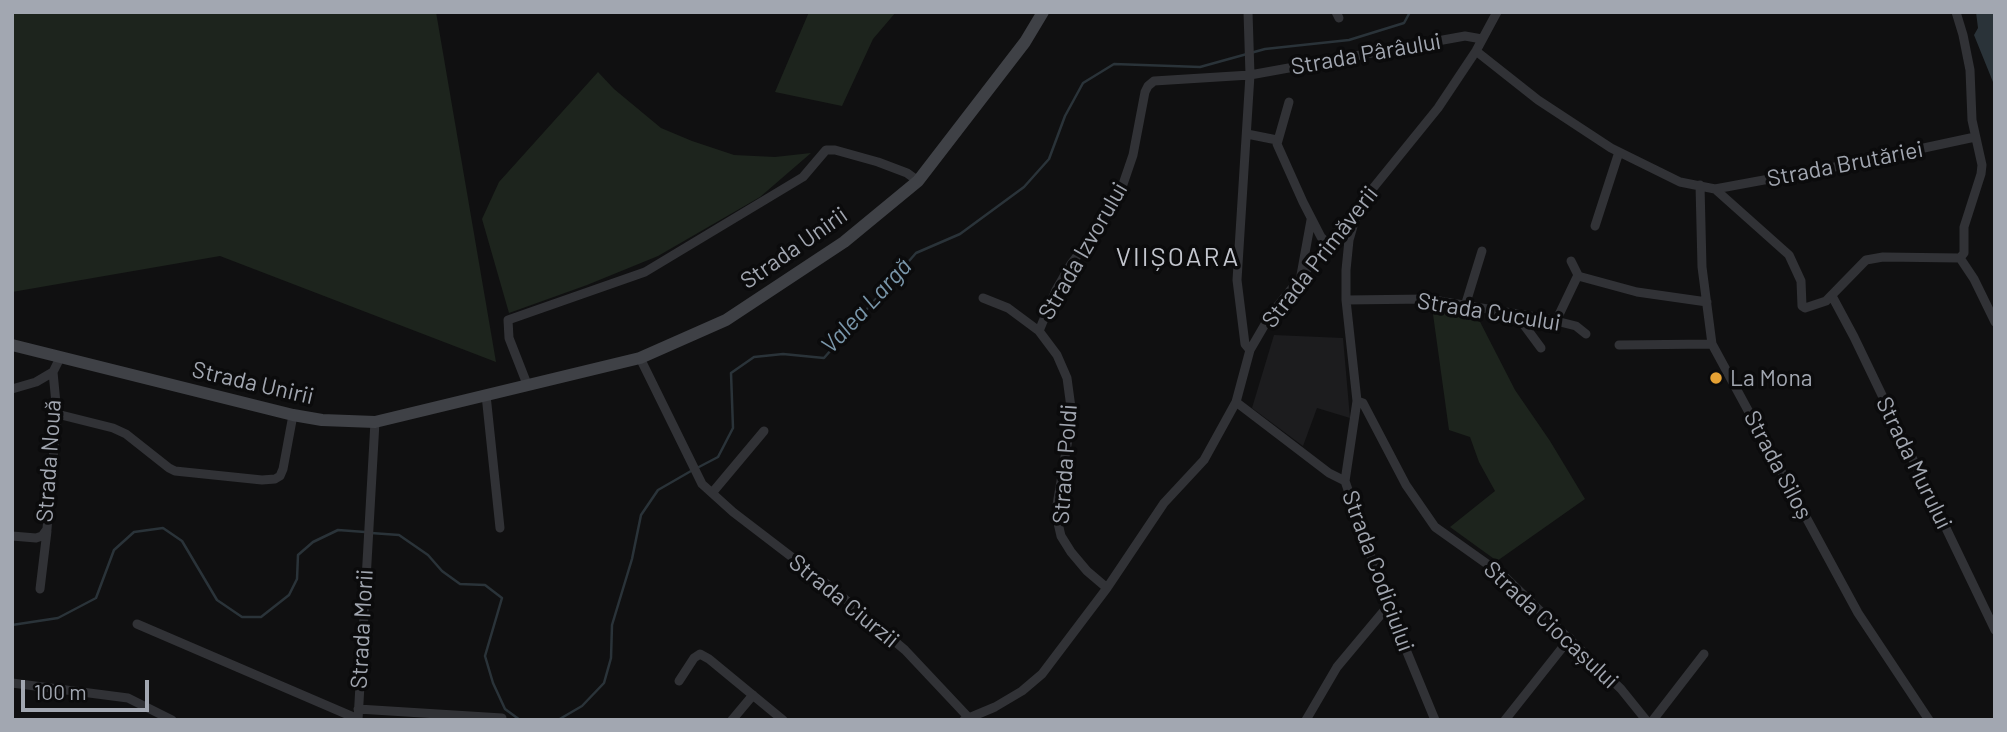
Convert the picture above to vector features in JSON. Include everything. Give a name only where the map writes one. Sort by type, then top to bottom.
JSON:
[{"type":"main road","name":"Strada Unirii","points":[[12,345],[293,415],[322,420],[375,422],[640,358],[726,320],[844,242],[918,181],[1025,42],[1043,12]]},
{"type":"street","points":[[1248,12],[1247,134],[1237,280],[1245,344],[1250,350]]},
{"type":"street","name":"Strada Primăverii","points":[[966,719],[995,707],[1022,691],[1042,674],[1107,588],[1164,503],[1204,460],[1236,402],[1250,350],[1271,314],[1438,108],[1476,51],[1497,12]]},
{"type":"street","points":[[1956,12],[1970,70],[1970,103],[1980,151],[1981,174],[1964,227],[1964,253],[1960,258]]},
{"type":"street","name":"Strada Pârâului","points":[[1249,70],[1465,36],[1482,39]]},
{"type":"street","points":[[1476,51],[1538,100],[1619,152],[1659,174],[1680,182],[1715,189],[1789,255],[1801,281],[1802,306],[1805,308],[1811,308],[1832,296],[1866,260],[1883,257],[1960,258]]},
{"type":"street","name":"Strada Izvorului","points":[[983,298],[1008,308],[1038,331],[1071,264],[1120,193],[1133,155],[1148,86],[1154,81],[1249,70]]},
{"type":"street","points":[[1289,102],[1277,140],[1286,167],[1311,219],[1328,244]]},
{"type":"street","points":[[1247,134],[1277,140]]},
{"type":"street","name":"Strada Brutăriei","points":[[1715,189],[1975,137]]},
{"type":"street","points":[[527,384],[509,338],[508,320],[645,272],[803,177],[826,150],[878,162],[907,173],[918,181]]},
{"type":"street","points":[[1595,226],[1619,152]]},
{"type":"street","name":"Strada Siloș","points":[[1700,185],[1702,267],[1712,345],[1858,613],[1929,720]]},
{"type":"street","name":"Strada Codiciului","points":[[1355,211],[1349,240],[1346,300],[1357,401],[1345,481],[1388,606],[1435,720]]},
{"type":"street","points":[[1301,277],[1311,219]]},
{"type":"street","points":[[1465,306],[1482,251]]},
{"type":"street","points":[[1960,258],[1974,279],[1995,322]]},
{"type":"street","points":[[1556,321],[1579,272],[1571,261]]},
{"type":"street","points":[[1578,276],[1637,292],[1707,302]]},
{"type":"street","name":"Strada Murului","points":[[1832,296],[1995,630]]},
{"type":"street","name":"Strada Cucului","points":[[1346,300],[1427,299],[1556,321],[1576,326],[1587,334]]},
{"type":"street","points":[[1521,315],[1541,348]]},
{"type":"street","name":"Strada Poldi","points":[[1038,331],[1056,355],[1067,378],[1072,415],[1057,505],[1060,536],[1087,571],[1107,588]]},
{"type":"street","points":[[1619,345],[1712,345]]},
{"type":"street","name":"Strada Nouă","points":[[12,537],[36,538],[42,536],[47,529],[57,414],[53,372],[60,358]]},
{"type":"street","name":"Strada Ciurzii","points":[[640,358],[699,481],[733,512],[827,584],[905,650],[966,719]]},
{"type":"street","points":[[12,389],[36,382],[53,372]]},
{"type":"street","points":[[486,395],[500,528]]},
{"type":"street","name":"Strada Ciocașului","points":[[1357,401],[1363,403],[1406,485],[1435,527],[1504,576],[1621,689],[1646,720]]},
{"type":"street","points":[[1236,402],[1329,473],[1345,481]]},
{"type":"street","points":[[57,414],[113,428],[126,434],[175,471],[262,480],[280,476],[293,415]]},
{"type":"street","name":"Strada Morii","points":[[358,716],[375,422]]},
{"type":"street","points":[[712,493],[764,431]]},
{"type":"street","points":[[40,589],[47,529]]},
{"type":"street","points":[[1306,720],[1337,667],[1388,606]]},
{"type":"street","points":[[137,624],[358,716],[502,718]]},
{"type":"street","points":[[1505,720],[1570,638]]},
{"type":"street","points":[[679,681],[694,658],[700,654],[783,720]]},
{"type":"street","points":[[1653,720],[1704,654]]},
{"type":"street","points":[[12,683],[128,698],[172,720]]},
{"type":"street","points":[[734,719],[752,695]]},
{"type":"shaded area","points":[[12,12],[436,12],[496,362],[220,256],[12,292]]},
{"type":"shaded area","points":[[809,12],[896,12],[873,39],[842,106],[775,92]]},
{"type":"shaded area","points":[[1976,12],[1995,12],[1995,87],[1974,35],[1978,28]]},
{"type":"shaded area","points":[[598,72],[661,128],[692,141],[734,155],[775,157],[811,153],[760,197],[658,256],[509,313],[482,219],[499,182]]},
{"type":"shaded area","points":[[1432,307],[1476,314],[1515,390],[1585,499],[1497,561],[1450,527],[1495,491],[1479,462],[1470,437],[1449,430]]},
{"type":"shaded area","points":[[1274,335],[1343,338],[1350,418],[1317,408],[1303,446],[1252,408]]},
{"type":"waterway","name":"Valea Largă","points":[[697,468],[718,457],[733,428],[731,373],[754,357],[783,354],[824,358],[916,253],[960,234],[1024,187],[1049,159],[1065,116],[1083,83],[1114,64],[1200,67],[1265,49],[1349,40],[1404,23],[1410,12]]},
{"type":"waterway","name":"Valea Largă","points":[[558,720],[582,706],[604,683],[611,658],[612,625],[632,559],[641,515],[658,490],[691,471]]},
{"type":"waterway","name":"Valea Largă","points":[[12,625],[58,618],[96,598],[114,550],[134,532],[163,528],[182,541],[217,600],[242,617],[261,617],[289,595],[297,579],[298,555],[313,542],[338,530],[365,532]]},
{"type":"waterway","name":"Valea Largă","points":[[371,533],[399,535],[428,555],[442,571],[460,584],[485,585],[502,598],[485,656],[505,709],[520,720]]},
{"type":"place","name":"La Mona","points":[[1716,378]]},
{"type":"district","name":"VIIȘOARA","points":[[1178,257]]}]
